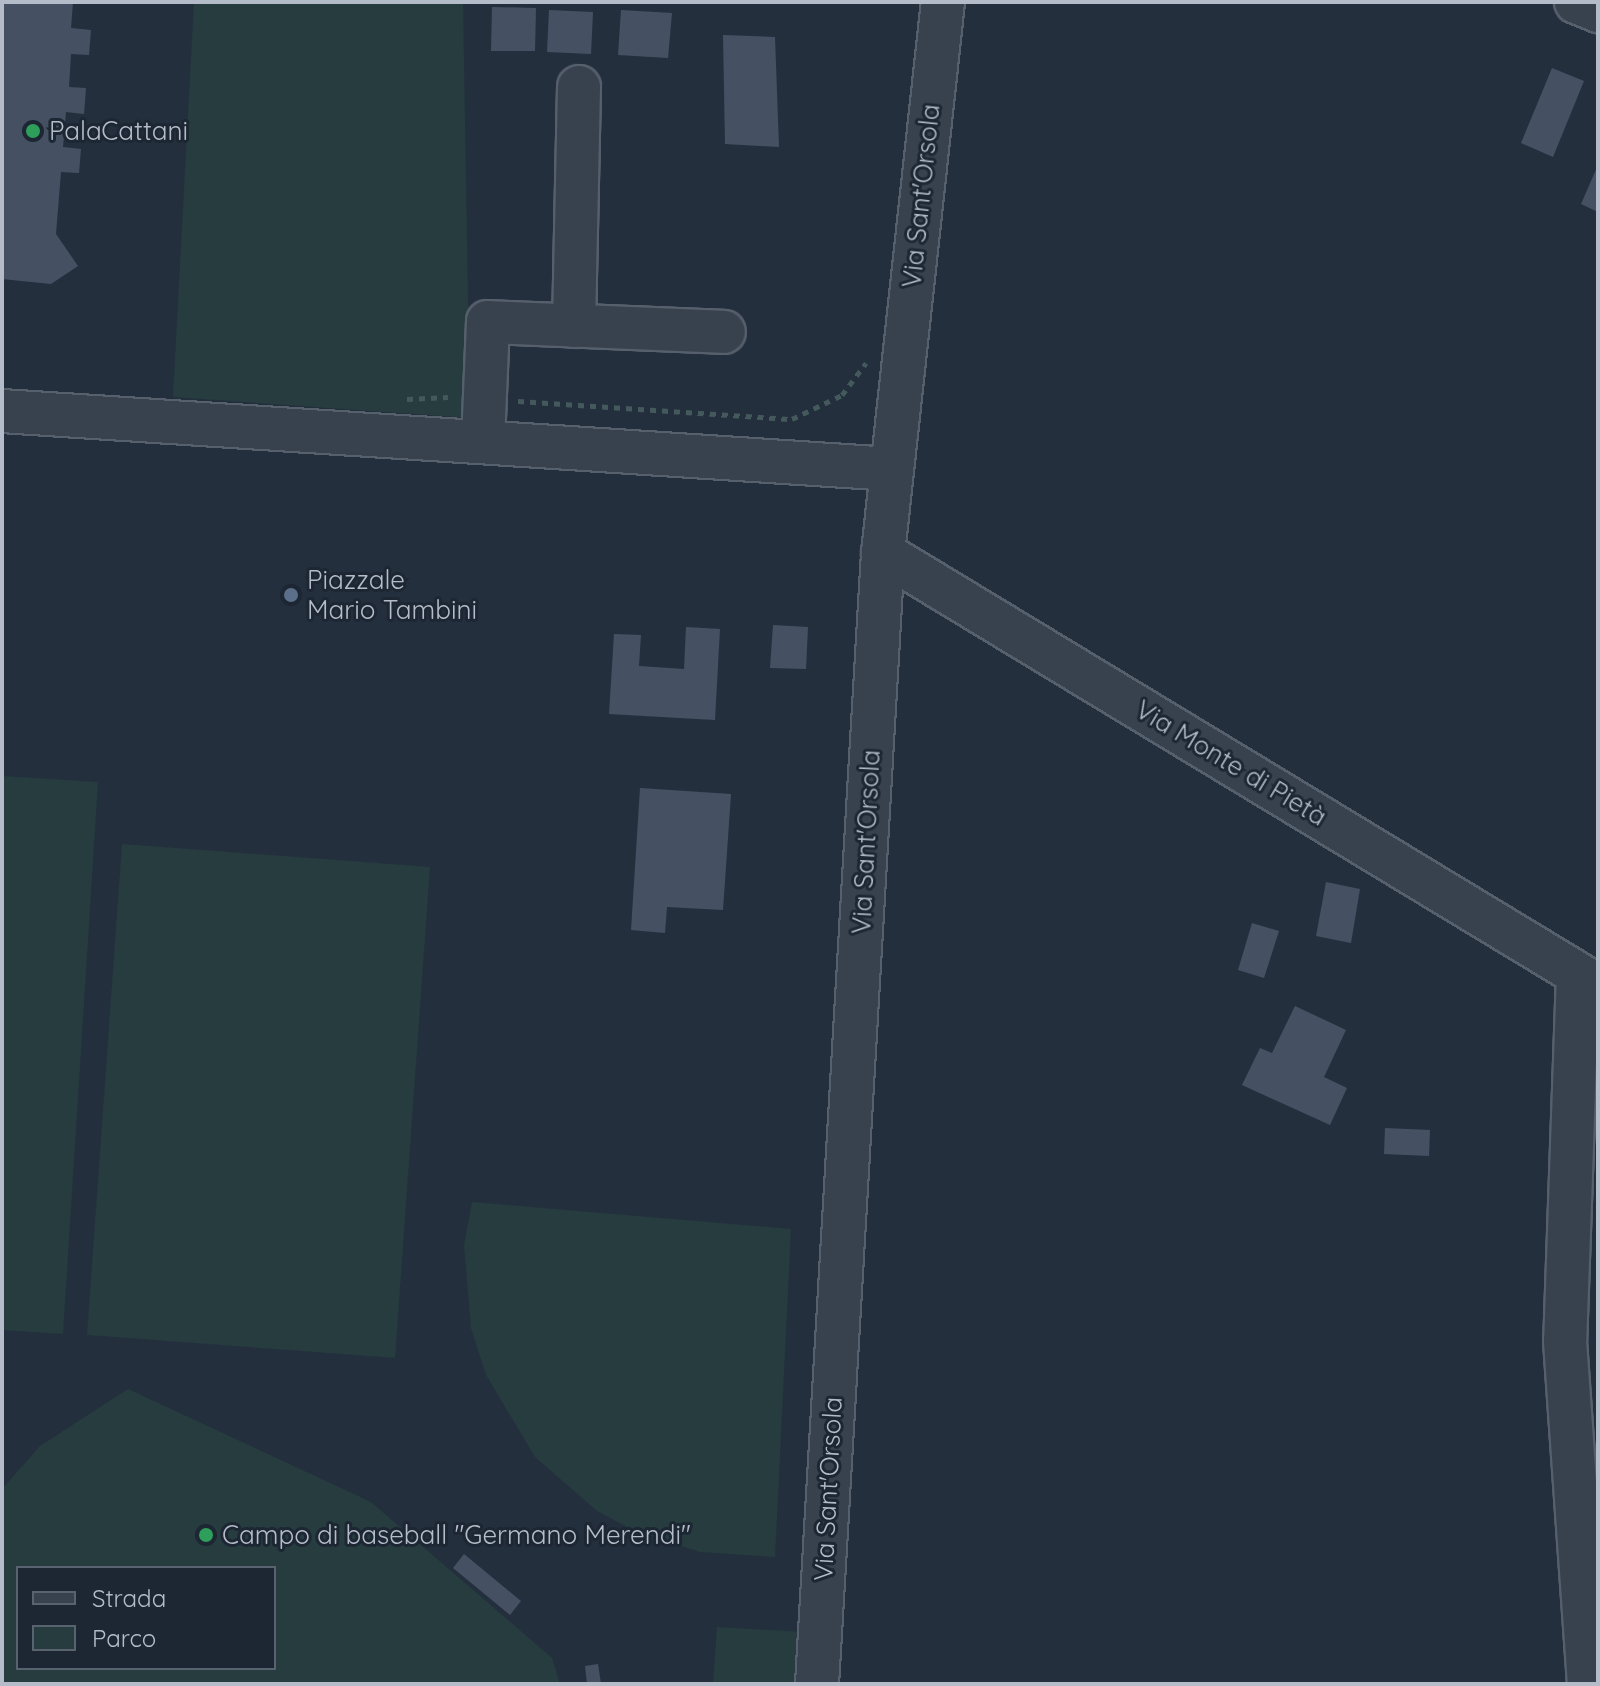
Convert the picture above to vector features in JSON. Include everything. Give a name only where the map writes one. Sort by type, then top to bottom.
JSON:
[{"type":"street","name":"Via Sant'Orsola","points":[[817,1684],[883,553],[943,2]]},
{"type":"street","points":[[1576,2],[1598,11]]},
{"type":"street","points":[[574,326],[579,87]]},
{"type":"street","points":[[483,442],[488,322],[724,332]]},
{"type":"street","points":[[2,411],[892,469]]},
{"type":"street","name":"Via Monte di Pietà","points":[[883,553],[1588,980],[1565,1341],[1589,1684]]},
{"type":"green space","points":[[194,2],[463,2],[470,418],[173,397]]},
{"type":"green space","points":[[2,776],[98,782],[63,1334],[2,1330]]},
{"type":"green space","points":[[122,844],[430,867],[395,1358],[87,1335]]},
{"type":"green space","points":[[472,1202],[791,1229],[775,1557],[700,1552],[633,1530],[597,1511],[535,1457],[486,1375],[471,1328],[464,1245]]},
{"type":"green space","name":"Campo di baseball \"Germano Merendi\"","points":[[128,1389],[371,1502],[552,1658],[560,1684],[2,1684],[2,1489],[40,1446]]},
{"type":"green space","points":[[717,1627],[803,1632],[800,1684],[713,1684]]},
{"type":"building","name":"PalaCattani","points":[[2,2],[73,2],[71,28],[91,30],[89,55],[71,54],[69,87],[86,88],[84,114],[66,112],[63,147],[81,149],[79,173],[61,172],[56,234],[78,266],[51,284],[2,279]]},
{"type":"building","points":[[492,7],[536,8],[535,51],[491,51]]},
{"type":"building","points":[[549,10],[593,12],[591,54],[547,52]]},
{"type":"building","points":[[621,10],[672,13],[668,58],[618,55]]},
{"type":"building","points":[[723,35],[775,37],[779,147],[725,144]]},
{"type":"building","points":[[1552,68],[1584,81],[1553,157],[1521,143]]},
{"type":"building","points":[[1598,165],[1598,212],[1581,204]]},
{"type":"building","points":[[773,625],[808,627],[806,669],[770,668]]},
{"type":"building","points":[[686,627],[720,629],[715,720],[609,714],[614,634],[641,635],[639,666],[684,669]]},
{"type":"building","points":[[640,788],[731,794],[723,910],[667,907],[665,933],[631,930]]},
{"type":"building","points":[[1326,882],[1360,889],[1351,943],[1316,936]]},
{"type":"building","points":[[1252,923],[1279,931],[1264,978],[1238,970]]},
{"type":"building","points":[[1295,1006],[1346,1030],[1324,1077],[1347,1088],[1330,1125],[1242,1085],[1260,1048],[1272,1053]]},
{"type":"building","points":[[1385,1128],[1430,1130],[1429,1156],[1384,1154]]},
{"type":"building","points":[[464,1554],[521,1601],[510,1615],[453,1568]]},
{"type":"building","points":[[598,1664],[601,1684],[587,1684],[585,1666]]},
{"type":"place","name":"PalaCattani","points":[[33,131]]},
{"type":"place","name":"Piazzale Mario Tambini","points":[[291,595]]},
{"type":"place","name":"Campo di baseball \"Germano Merendi\"","points":[[206,1535]]}]
